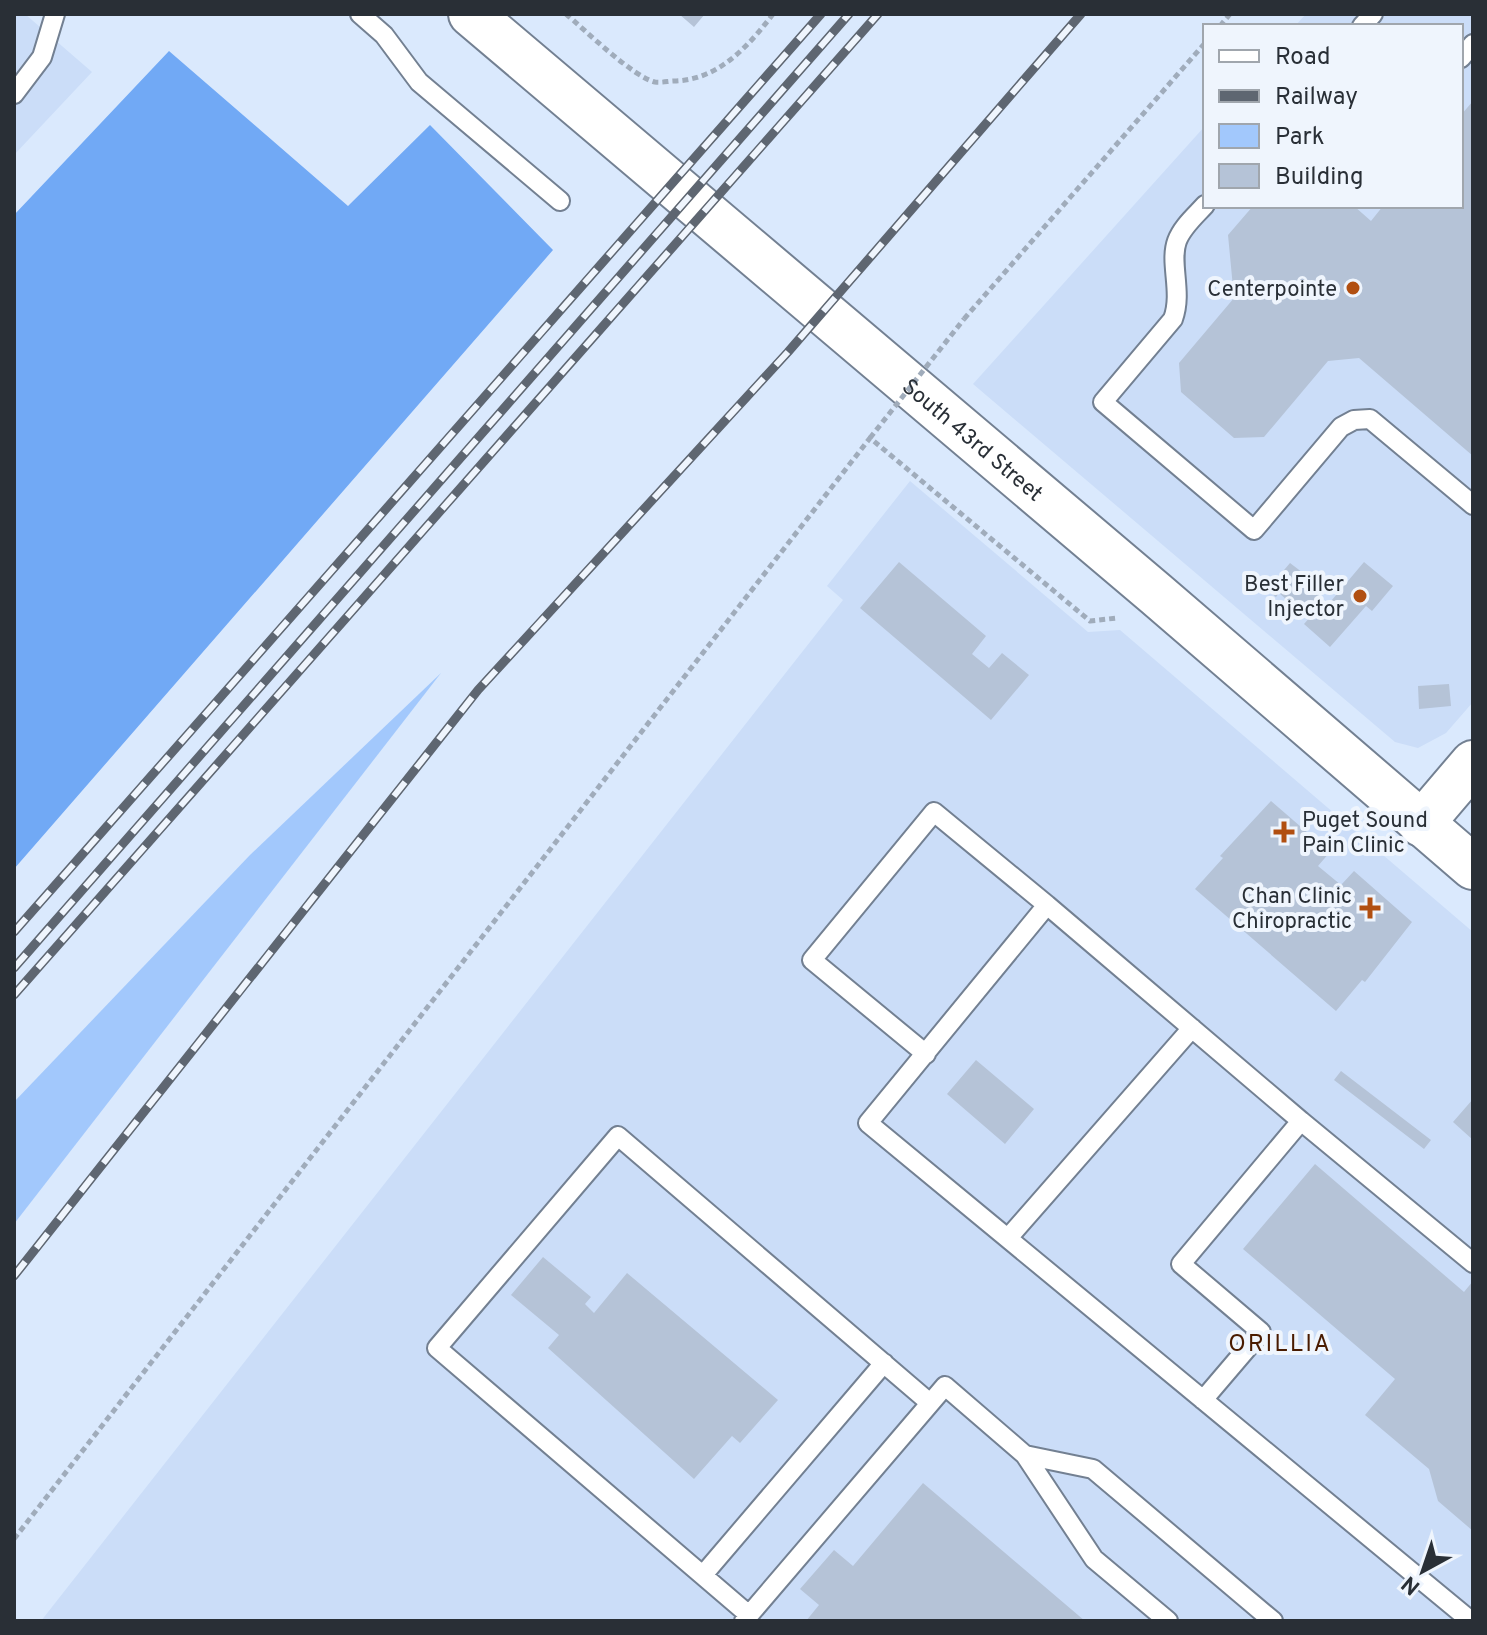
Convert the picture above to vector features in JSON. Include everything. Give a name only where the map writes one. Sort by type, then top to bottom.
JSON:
[{"type":"main road","name":"South 43rd Street","points":[[471,14],[1473,867]]},
{"type":"main road","points":[[1421,824],[1473,763]]},
{"type":"lane","points":[[17,83],[42,57],[55,14]]},
{"type":"lane","points":[[360,14],[384,35],[419,82],[560,201]]},
{"type":"lane","points":[[1203,207],[1181,232],[1175,246],[1179,304],[1173,319],[1103,402],[1254,530],[1341,427],[1354,420],[1370,419],[1473,505]]},
{"type":"lane","points":[[926,1054],[812,960],[934,812],[1473,1263]]},
{"type":"lane","points":[[1047,905],[868,1123],[1471,1621]]},
{"type":"lane","points":[[1008,1238],[1192,1028]]},
{"type":"lane","points":[[1203,1400],[1261,1332],[1181,1264],[1301,1121]]},
{"type":"lane","points":[[930,1403],[618,1136],[437,1348],[703,1575],[746,1618],[945,1386],[1025,1455],[1094,1559],[1168,1621]]},
{"type":"lane","points":[[703,1575],[884,1363]]},
{"type":"lane","points":[[1025,1455],[1093,1469],[1273,1621]]},
{"type":"path","points":[[566,14],[615,56],[654,82],[693,81],[721,68],[773,14]]},
{"type":"path","points":[[14,1539],[964,319],[1203,45]]},
{"type":"path","points":[[870,438],[1090,621],[1117,618]]},
{"type":"shaded area","points":[[14,14],[25,14],[92,72],[14,155]]},
{"type":"shaded area","points":[[1306,14],[1473,14],[1473,702],[1446,733],[1418,748],[1395,742],[973,384],[1203,128],[1203,208],[1463,208],[1463,24],[1297,24]]},
{"type":"shaded area","points":[[169,51],[348,206],[430,125],[553,250],[14,869],[14,215]]},
{"type":"shaded area","points":[[910,481],[1088,632],[1120,630],[1473,932],[1473,1621],[41,1621],[843,600],[827,586]]},
{"type":"green space","points":[[441,673],[14,1224],[14,1102],[250,855]]},
{"type":"building","points":[[679,14],[705,14],[694,27]]},
{"type":"building","name":"Centerpointe","points":[[1473,101],[1473,456],[1359,358],[1328,361],[1264,437],[1234,438],[1181,392],[1179,363],[1234,298],[1228,235],[1251,208],[1356,208],[1371,221],[1381,208],[1463,208],[1463,113]]},
{"type":"building","points":[[899,562],[986,636],[972,654],[989,668],[1002,653],[1029,675],[991,720],[860,608]]},
{"type":"building","name":"Best Filler Injector","points":[[1364,562],[1393,586],[1372,611],[1366,606],[1330,647],[1304,624],[1311,616],[1315,620]]},
{"type":"building","points":[[1290,563],[1324,589],[1303,614],[1279,593],[1276,597],[1267,590]]},
{"type":"building","points":[[1449,684],[1451,706],[1419,709],[1418,686]]},
{"type":"building","points":[[1271,801],[1330,852],[1318,866],[1341,885],[1354,871],[1412,922],[1365,982],[1362,980],[1336,1011],[1195,889],[1223,858],[1220,856]]},
{"type":"building","points":[[976,1060],[1034,1109],[1005,1144],[947,1094]]},
{"type":"building","points":[[1341,1071],[1431,1140],[1424,1149],[1334,1080]]},
{"type":"building","points":[[1473,1099],[1473,1140],[1453,1122]]},
{"type":"building","points":[[1315,1164],[1464,1292],[1473,1281],[1473,1531],[1438,1501],[1429,1469],[1365,1415],[1395,1379],[1243,1249]]},
{"type":"building","points":[[543,1257],[591,1297],[585,1304],[594,1313],[627,1273],[778,1400],[740,1443],[732,1436],[694,1479],[548,1348],[559,1335],[511,1295]]},
{"type":"building","points":[[923,1483],[1085,1621],[806,1621],[819,1605],[800,1589],[834,1550],[853,1566]]},
{"type":"railway","points":[[14,932],[821,14]]},
{"type":"railway","points":[[14,968],[849,14]]},
{"type":"railway","points":[[14,995],[878,14]]},
{"type":"railway","points":[[14,1276],[478,690],[788,352],[1081,14]]},
{"type":"place","name":"Centerpointe","points":[[1353,288]]},
{"type":"place","name":"Best Filler Injector","points":[[1360,596]]},
{"type":"place","name":"Puget Sound Pain Clinic","points":[[1284,832]]},
{"type":"place","name":"Chan Clinic Chiropractic","points":[[1370,908]]},
{"type":"district","name":"ORILLIA","points":[[1280,1343]]}]
